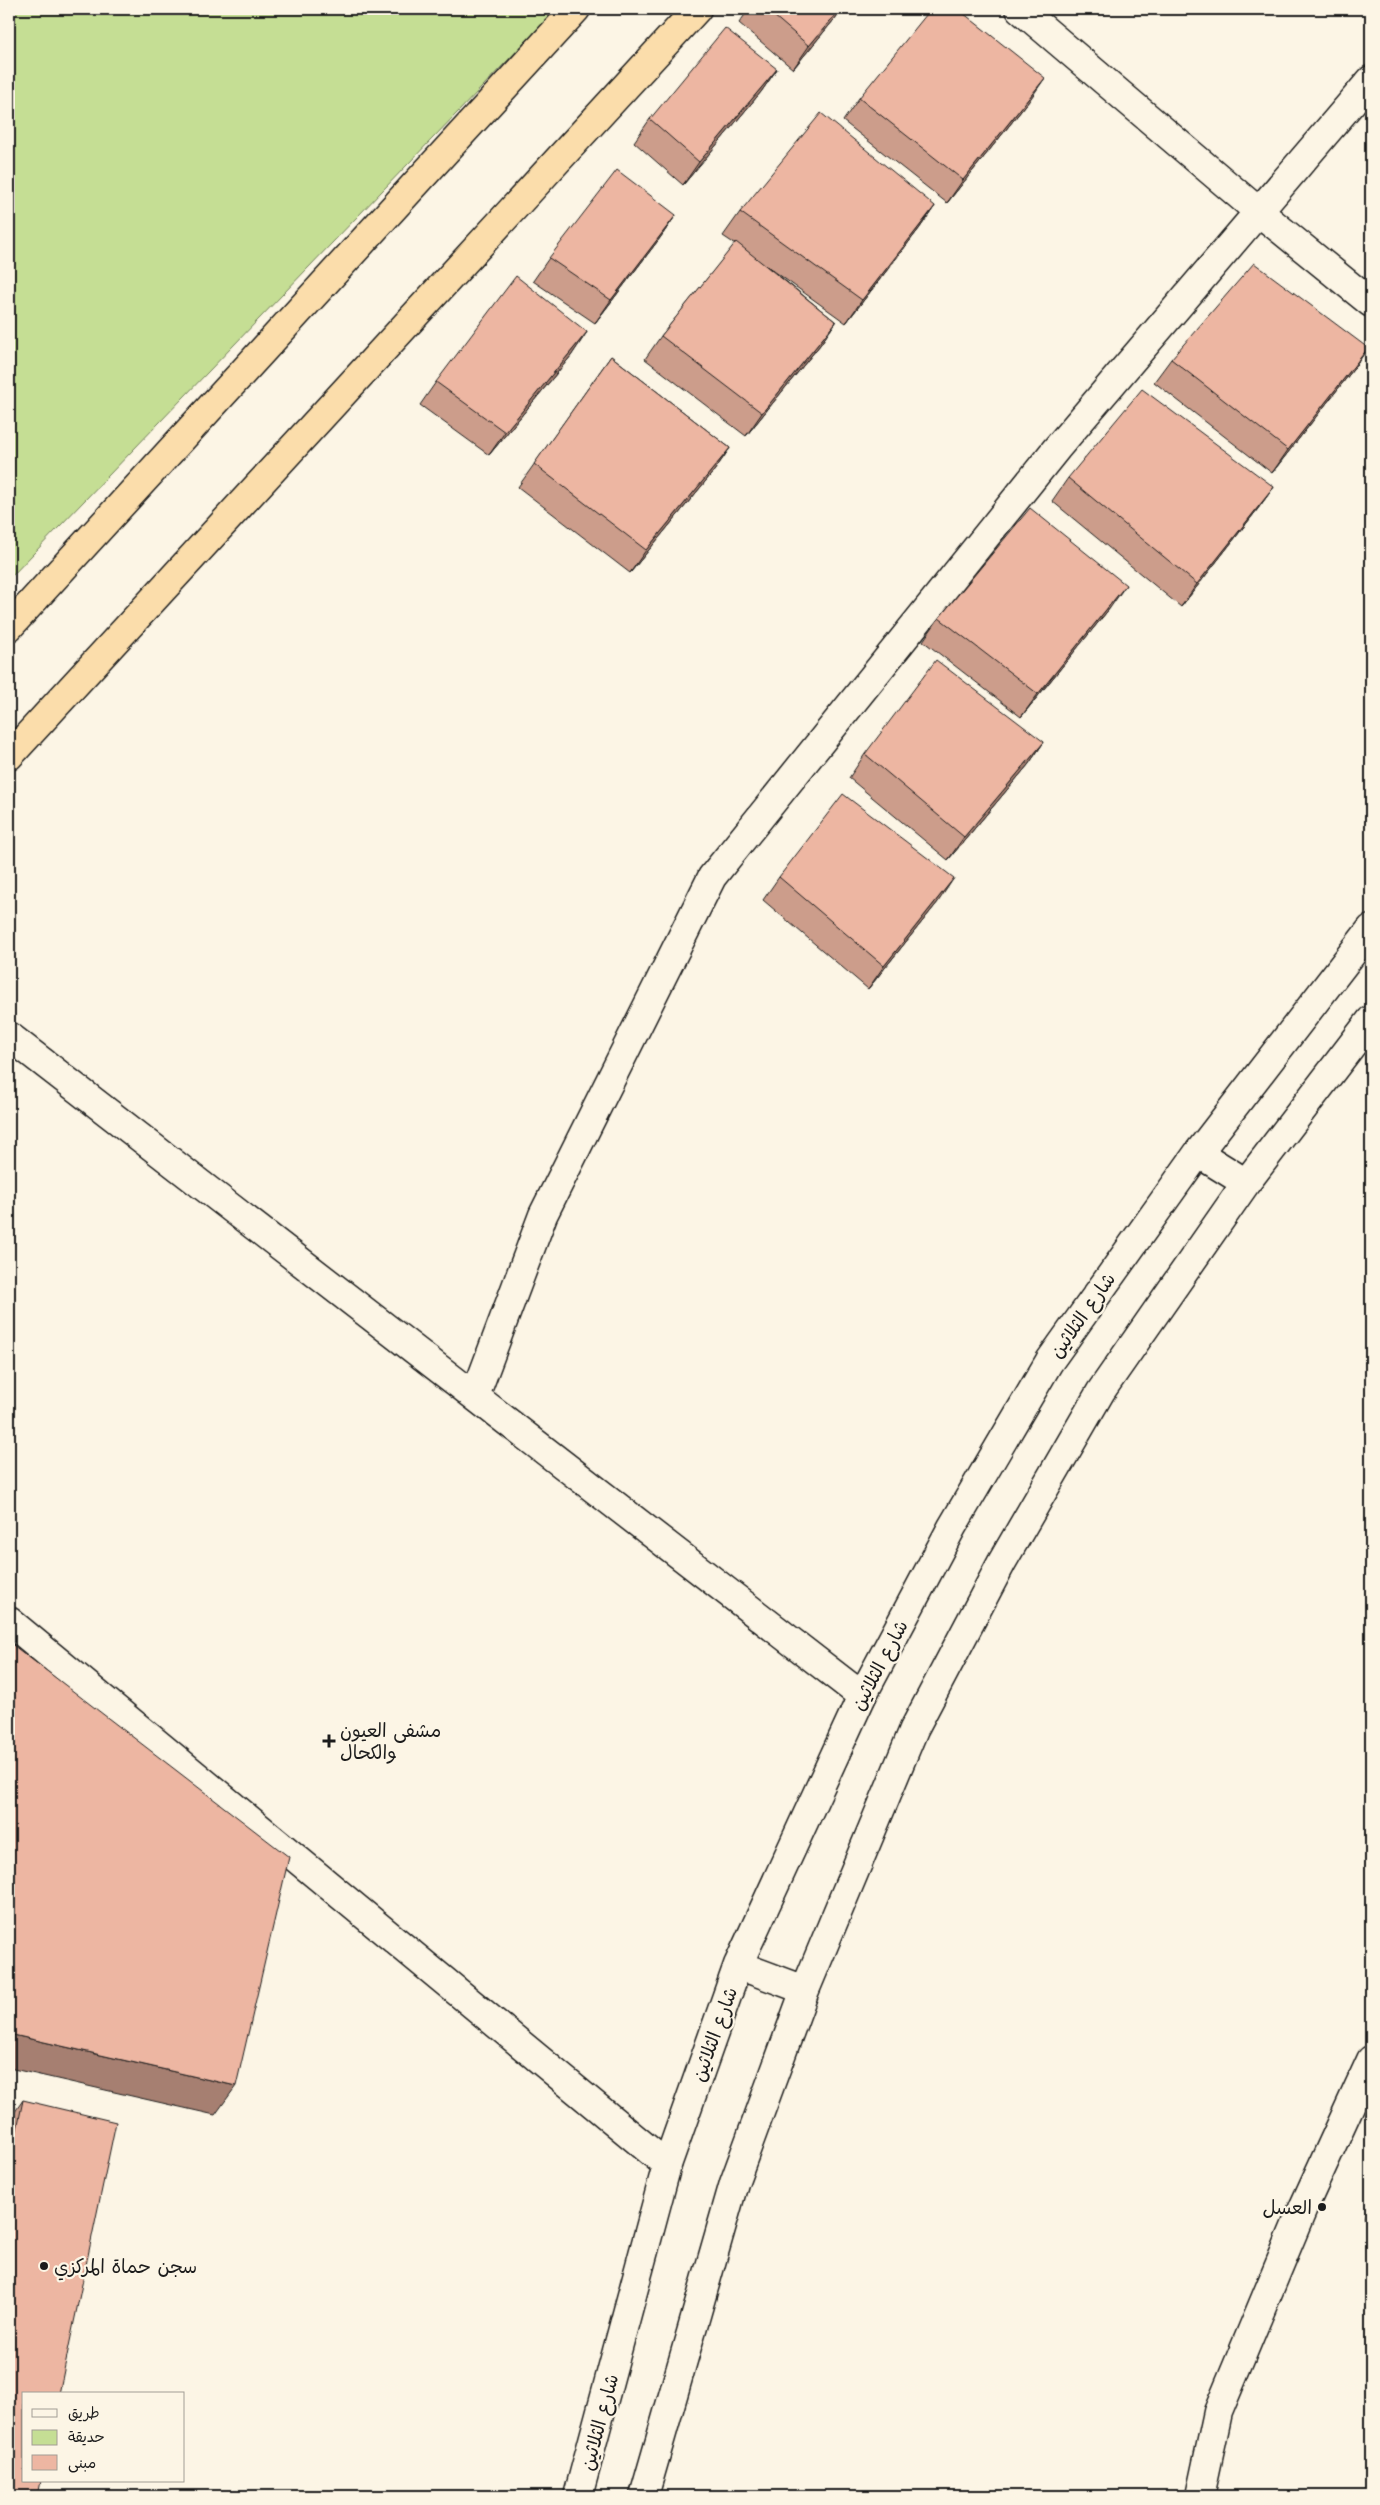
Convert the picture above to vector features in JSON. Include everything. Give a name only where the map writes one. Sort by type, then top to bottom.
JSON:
[{"type":"highway","points":[[9,627],[576,9]]},
{"type":"highway","points":[[9,756],[697,9]]},
{"type":"street","points":[[1020,9],[1259,212],[1371,302]]},
{"type":"street","points":[[476,1396],[543,1215],[712,877],[1057,448],[1371,80]]},
{"type":"street","name":"شارع الثلاثين","points":[[578,2496],[668,2165],[738,1965],[862,1696],[952,1527],[1049,1362],[1198,1152],[1371,929]]},
{"type":"street","points":[[644,2496],[734,2183],[805,1990],[914,1729],[1002,1562],[1101,1391],[1246,1182],[1371,1020]]},
{"type":"street","points":[[9,1036],[862,1696]]},
{"type":"street","points":[[1198,1152],[1246,1182]]},
{"type":"street","points":[[9,1621],[668,2165]]},
{"type":"street","points":[[738,1965],[805,1990]]},
{"type":"street","points":[[1200,2496],[1218,2412],[1304,2206],[1371,2060]]},
{"type":"green space","points":[[9,9],[557,9],[9,579]]},
{"type":"building","points":[[766,9],[840,9],[809,46]]},
{"type":"building","points":[[931,9],[958,9],[1045,78],[963,180],[859,98]]},
{"type":"building","points":[[725,28],[777,69],[699,162],[650,119]]},
{"type":"building","points":[[821,113],[935,206],[862,300],[740,212]]},
{"type":"building","points":[[617,170],[676,215],[611,300],[549,258]]},
{"type":"building","points":[[736,242],[836,322],[762,413],[661,336]]},
{"type":"building","points":[[1254,263],[1368,348],[1288,450],[1171,359]]},
{"type":"building","points":[[516,276],[587,332],[505,432],[436,382]]},
{"type":"building","points":[[611,356],[730,448],[646,550],[534,464]]},
{"type":"building","points":[[1142,389],[1274,487],[1197,584],[1068,478]]},
{"type":"building","points":[[1030,508],[1126,585],[1038,694],[939,618]]},
{"type":"building","points":[[936,660],[1044,742],[964,837],[865,754]]},
{"type":"building","points":[[843,794],[954,878],[884,966],[779,877]]},
{"type":"building","points":[[9,1642],[289,1857],[236,2086],[9,2034]]},
{"type":"building","name":"سجن حماة المركزي","points":[[23,2100],[116,2122],[59,2392],[22,2392],[22,2482],[41,2482],[38,2496],[9,2496],[9,2168]]},
{"type":"place","name":"مشفى العيون والكحال","points":[[329,1741]]},
{"type":"place","name":"العسل","points":[[1322,2207]]},
{"type":"place","name":"سجن حماة المركزي","points":[[44,2266]]}]
